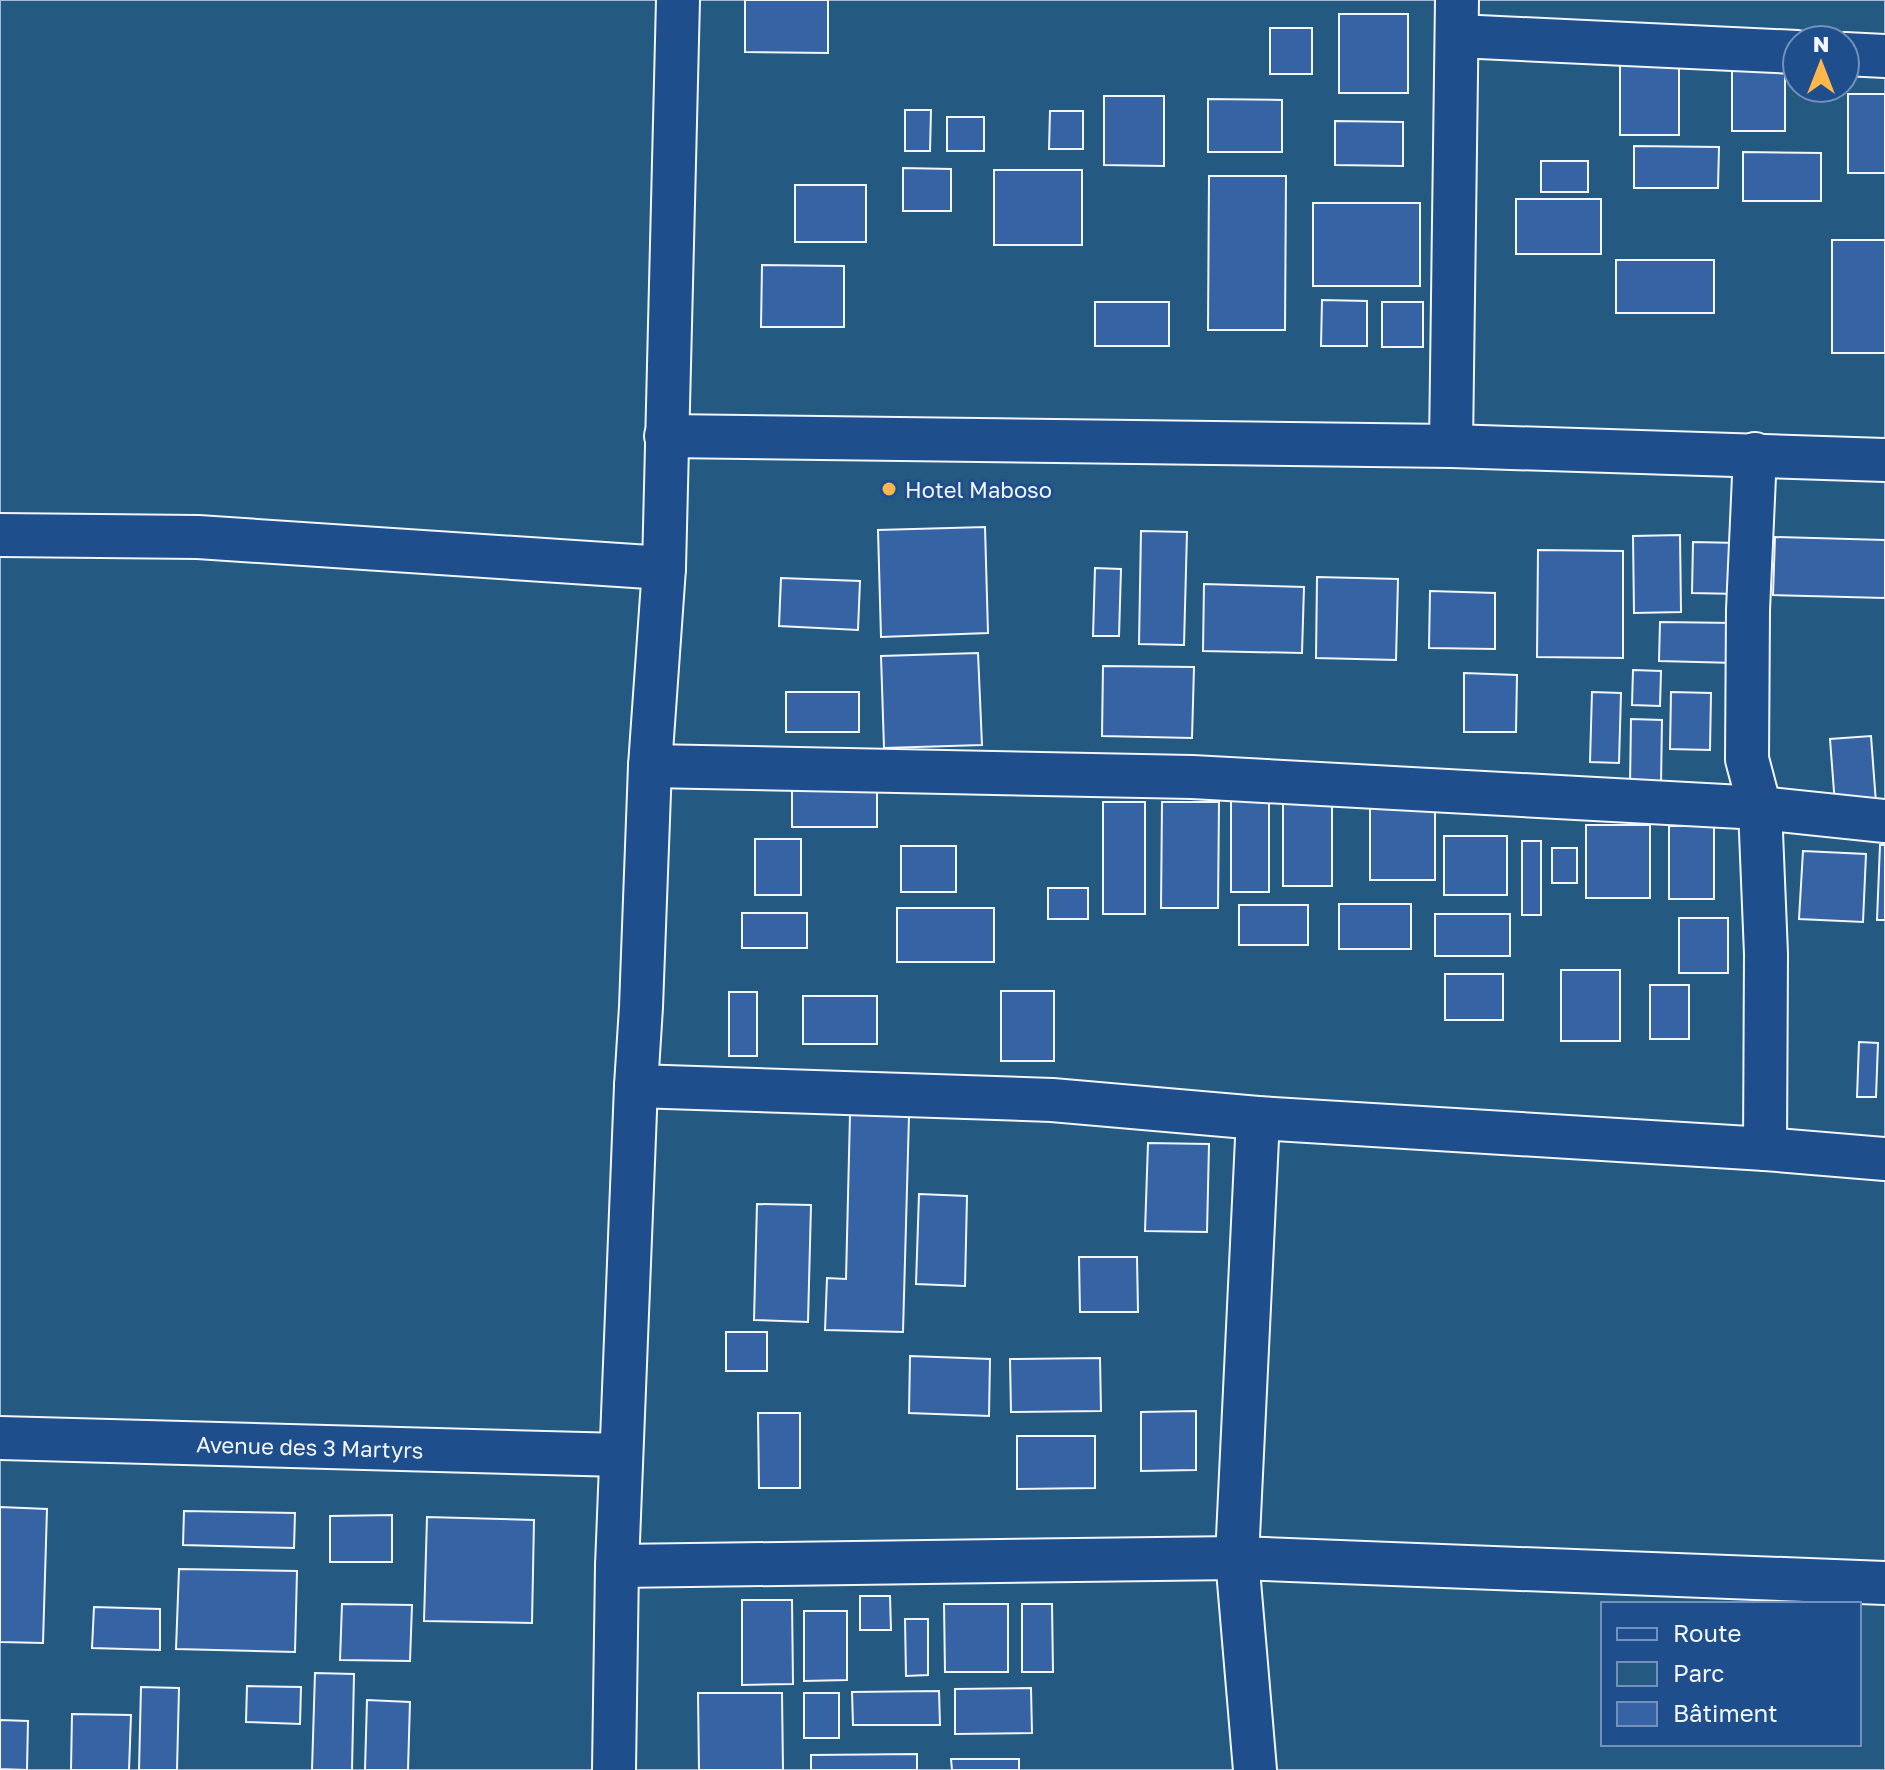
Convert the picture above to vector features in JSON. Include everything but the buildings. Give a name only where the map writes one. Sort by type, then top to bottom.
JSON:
[{"type":"street","points":[[614,1770],[617,1566],[636,1086],[650,766],[664,568],[678,0]]},
{"type":"street","points":[[1451,446],[1458,18],[1781,50]]},
{"type":"street","points":[[1861,55],[1885,56]]},
{"type":"street","points":[[666,436],[1451,446],[1885,460]]},
{"type":"street","points":[[1755,454],[1748,610],[1747,759],[1760,808],[1766,954],[1765,1149]]},
{"type":"street","points":[[0,535],[198,537],[664,568]]},
{"type":"street","points":[[650,766],[1192,777],[1760,808],[1885,821]]},
{"type":"street","points":[[636,1086],[1052,1100],[1258,1118],[1885,1159]]},
{"type":"street","points":[[1255,1770],[1237,1558],[1258,1118]]},
{"type":"street","name":"Avenue des 3 Martyrs","points":[[0,1438],[621,1455]]},
{"type":"street","points":[[617,1566],[1237,1558],[1885,1583]]},
{"type":"green space","points":[[0,0],[1885,0],[1885,1770],[0,1770]]},
{"type":"place","name":"Hotel Maboso","points":[[889,489]]}]
